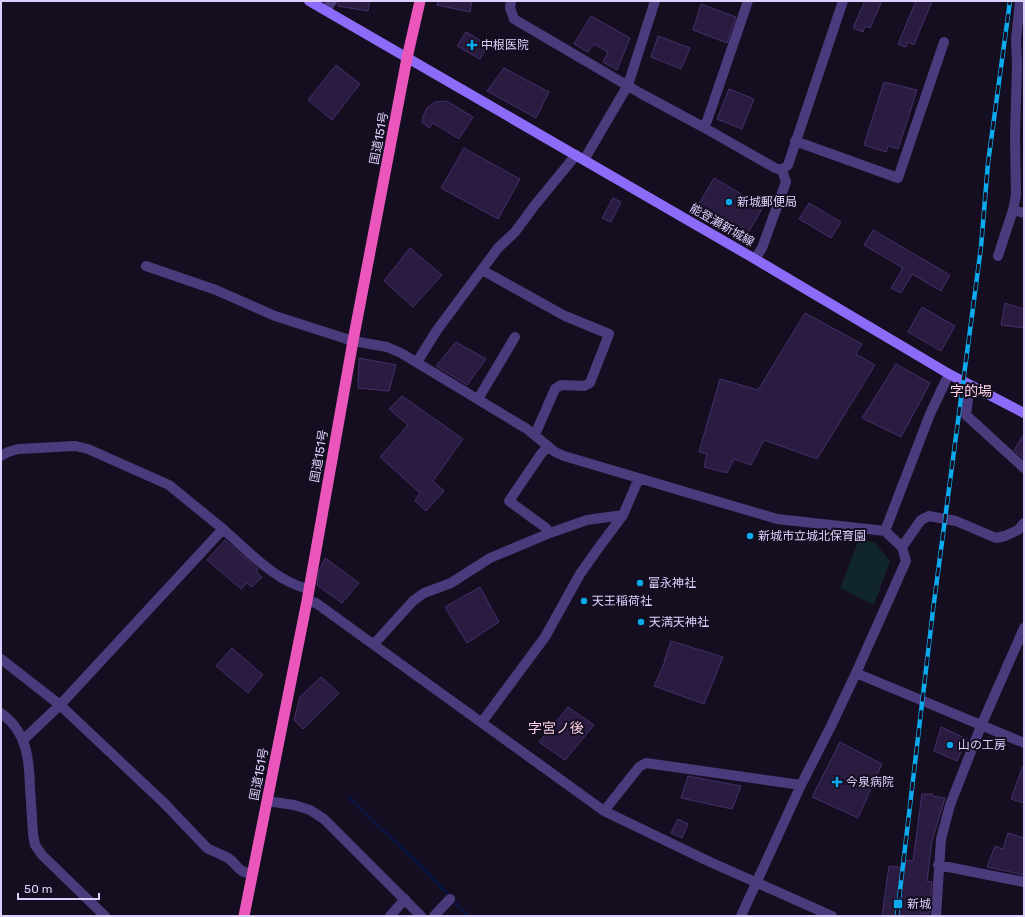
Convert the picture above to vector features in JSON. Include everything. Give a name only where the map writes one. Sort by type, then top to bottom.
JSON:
[{"type":"highway","name":"国道151号","points":[[244,916],[307,601],[353,341],[407,58],[420,1]]},
{"type":"main road","name":"能登瀬新城線","points":[[309,1],[580,157],[949,374],[1024,414]]},
{"type":"street","points":[[326,10],[332,1]]},
{"type":"street","points":[[511,1],[510,8],[514,19],[775,168],[782,170]]},
{"type":"street","points":[[417,362],[437,330],[498,248],[515,232],[535,204],[580,157],[628,85],[655,1]]},
{"type":"street","points":[[703,127],[707,121],[748,1]]},
{"type":"street","points":[[782,170],[788,165],[843,1]]},
{"type":"street","points":[[998,256],[1013,210],[1016,195],[1015,136],[1017,65],[1020,42],[1020,1]]},
{"type":"street","points":[[795,141],[898,178],[944,42]]},
{"type":"street","points":[[755,259],[762,248],[786,182],[782,170]]},
{"type":"street","points":[[1013,210],[1024,213]]},
{"type":"street","points":[[146,266],[216,290],[275,316],[353,341],[387,347],[402,353],[534,434],[555,452],[564,456],[777,519],[884,531],[902,547],[906,561],[856,673],[801,786],[741,916]]},
{"type":"street","points":[[482,270],[565,316],[609,334],[590,382],[584,386],[561,385],[555,390],[534,434]]},
{"type":"street","points":[[478,399],[515,337]]},
{"type":"street","points":[[884,531],[930,414],[949,374]]},
{"type":"street","points":[[970,385],[966,415],[1024,468]]},
{"type":"street","points":[[1,456],[18,449],[75,446],[88,449],[169,485],[280,577],[300,587],[309,589]]},
{"type":"street","points":[[548,446],[509,502],[546,528],[550,533]]},
{"type":"street","points":[[482,722],[545,637],[580,574],[623,515],[639,478]]},
{"type":"street","points":[[374,644],[413,601],[424,593],[451,583],[490,558],[550,533],[587,520],[623,515]]},
{"type":"street","points":[[902,547],[921,520],[929,516],[956,521],[996,538],[1018,530],[1024,523]]},
{"type":"street","points":[[23,740],[60,705],[223,530]]},
{"type":"street","points":[[307,601],[316,603],[374,644],[604,811],[832,916]]},
{"type":"street","points":[[936,916],[938,865],[941,839],[948,812],[981,726],[1021,640],[1024,628]]},
{"type":"street","points":[[1,659],[60,705],[164,803],[207,848],[227,857],[243,872],[252,874]]},
{"type":"street","points":[[856,673],[1024,743]]},
{"type":"street","points":[[1,713],[16,727],[26,749],[29,765],[33,834],[36,845],[42,855],[105,916]]},
{"type":"street","points":[[604,811],[639,767],[646,763],[801,786]]},
{"type":"street","points":[[267,801],[310,810],[324,819],[421,916]]},
{"type":"street","points":[[938,865],[1024,882]]},
{"type":"street","points":[[434,916],[450,899]]},
{"type":"street","points":[[390,916],[405,900]]},
{"type":"green space","points":[[860,537],[875,543],[890,561],[874,605],[840,588]]},
{"type":"building","points":[[338,1],[370,1],[368,11],[338,6]]},
{"type":"building","points":[[438,1],[472,1],[470,12],[437,5]]},
{"type":"building","points":[[865,1],[882,1],[870,28],[865,26],[863,32],[853,28]]},
{"type":"building","points":[[916,1],[932,1],[914,45],[908,42],[906,47],[898,44]]},
{"type":"building","points":[[701,4],[736,17],[727,43],[693,30]]},
{"type":"building","points":[[591,16],[630,38],[617,70],[603,62],[608,52],[594,44],[588,52],[574,44]]},
{"type":"building","points":[[466,32],[488,45],[480,59],[457,46]]},
{"type":"building","points":[[658,36],[690,48],[681,69],[651,57]]},
{"type":"building","points":[[336,65],[360,84],[332,120],[308,100]]},
{"type":"building","points":[[504,68],[549,92],[536,118],[487,91]]},
{"type":"building","points":[[884,82],[917,90],[898,149],[888,146],[886,152],[864,145]]},
{"type":"building","points":[[729,89],[754,99],[742,129],[717,119]]},
{"type":"building","points":[[447,101],[473,117],[459,139],[433,123],[429,128],[422,122],[427,108],[435,102]]},
{"type":"building","points":[[464,148],[520,179],[498,219],[441,188]]},
{"type":"building","points":[[714,178],[763,207],[747,235],[697,207]]},
{"type":"building","points":[[613,198],[621,202],[611,222],[602,218]]},
{"type":"building","points":[[809,203],[841,222],[831,238],[799,219]]},
{"type":"building","points":[[873,230],[950,275],[941,291],[912,274],[901,293],[891,288],[903,268],[864,245]]},
{"type":"building","points":[[410,248],[442,275],[413,307],[384,281]]},
{"type":"building","points":[[1005,303],[1024,309],[1024,328],[1001,325]]},
{"type":"building","points":[[922,307],[955,326],[941,351],[908,332]]},
{"type":"building","points":[[805,313],[862,344],[856,354],[875,365],[817,459],[764,440],[751,465],[734,459],[727,473],[704,467],[707,454],[699,452],[720,379],[758,390]]},
{"type":"building","points":[[456,342],[486,359],[467,385],[436,366]]},
{"type":"building","points":[[359,358],[396,365],[389,391],[358,388]]},
{"type":"building","points":[[896,364],[930,383],[901,437],[862,418]]},
{"type":"building","points":[[402,396],[463,439],[433,481],[444,491],[426,511],[415,501],[420,493],[380,457],[408,425],[389,409]]},
{"type":"building","points":[[1024,434],[1024,459],[1014,450]]},
{"type":"building","points":[[225,540],[258,569],[256,572],[262,577],[252,587],[247,583],[241,589],[207,560]]},
{"type":"building","points":[[325,558],[359,583],[342,603],[317,585],[319,571]]},
{"type":"building","points":[[480,587],[499,622],[467,643],[445,607]]},
{"type":"building","points":[[671,641],[723,657],[704,704],[654,686],[665,661]]},
{"type":"building","points":[[232,648],[263,675],[248,693],[216,666]]},
{"type":"building","points":[[321,677],[339,693],[303,729],[294,720],[300,697]]},
{"type":"building","points":[[568,707],[594,725],[565,760],[539,742]]},
{"type":"building","name":"山の工房","points":[[941,727],[967,739],[957,761],[934,751]]},
{"type":"building","points":[[840,742],[882,764],[858,818],[812,797]]},
{"type":"building","points":[[1024,766],[1024,803],[1011,799]]},
{"type":"building","points":[[688,776],[741,786],[732,809],[681,798]]},
{"type":"building","points":[[922,794],[933,794],[932,796],[945,798],[932,841],[927,881],[932,882],[929,914],[922,913],[922,916],[882,916],[889,866],[905,868],[906,860],[913,861]]},
{"type":"building","points":[[678,819],[688,824],[682,838],[671,833]]},
{"type":"building","points":[[1008,833],[1024,838],[1024,875],[987,867],[995,846],[1003,849]]},
{"type":"waterway","points":[[349,798],[422,867],[468,916]]},
{"type":"railway","points":[[897,916],[933,610],[981,247],[988,163],[1010,1]]},
{"type":"place","name":"中根医院","points":[[472,45]]},
{"type":"place","name":"新城郵便局","points":[[729,202]]},
{"type":"place","name":"新城市立城北保育園","points":[[750,536]]},
{"type":"place","name":"富永神社","points":[[640,583]]},
{"type":"place","name":"天王稲荷社","points":[[584,601]]},
{"type":"place","name":"天満天神社","points":[[641,622]]},
{"type":"place","name":"山の工房","points":[[950,745]]},
{"type":"place","name":"今泉病院","points":[[837,782]]},
{"type":"place","name":"新城","points":[[898,904]]},
{"type":"district","name":"字的場","points":[[971,391]]},
{"type":"district","name":"字宮ノ後","points":[[556,728]]}]
